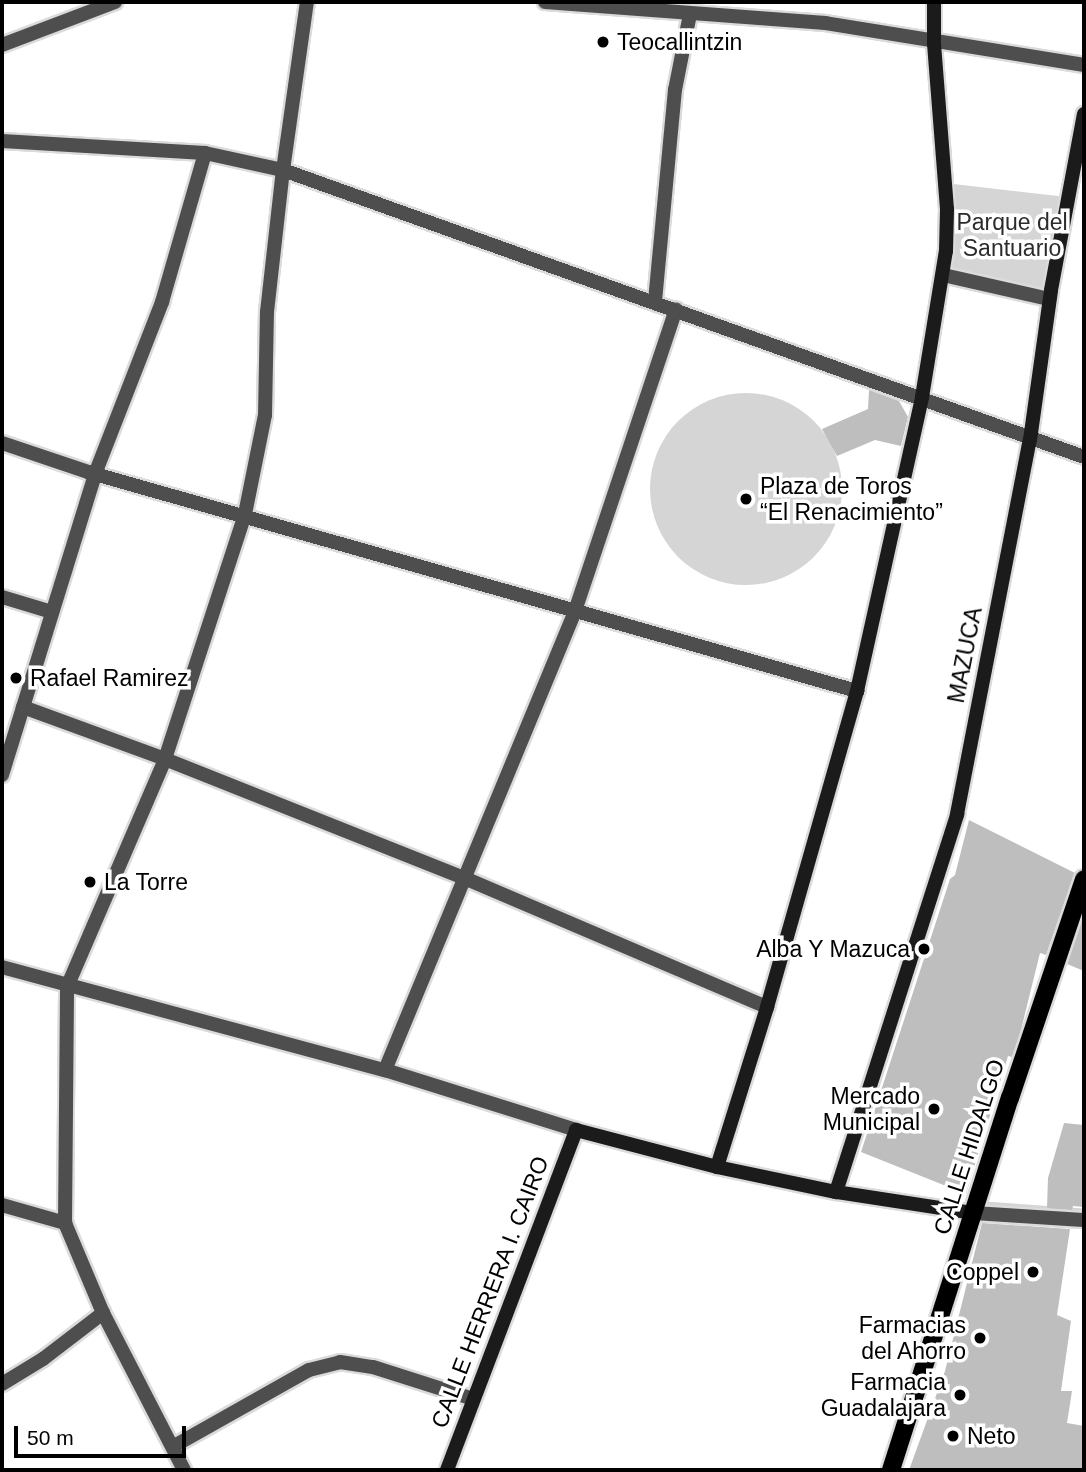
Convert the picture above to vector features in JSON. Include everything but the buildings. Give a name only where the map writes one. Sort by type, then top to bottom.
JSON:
[{"type":"main road","points":[[717,1167],[767,1007],[857,691],[922,397],[943,275],[947,209],[934,42],[934,2]]},
{"type":"main road","name":"MAZUCA","points":[[836,1192],[957,814],[1031,440],[1049,299],[1084,114]]},
{"type":"main road","name":"CALLE HIDALGO","points":[[891,1470],[973,1213],[1084,884]]},
{"type":"main road","points":[[576,1130],[717,1167],[836,1192],[973,1213]]},
{"type":"main road","name":"CALLE HERRERA I. CAIRO","points":[[447,1470],[576,1130]]},
{"type":"street","points":[[2,45],[115,2]]},
{"type":"street","points":[[184,1470],[174,1446],[103,1313],[65,1223],[67,987],[165,758],[245,514],[265,415],[267,312],[283,170],[307,2]]},
{"type":"street","points":[[545,2],[669,7],[690,14],[825,23],[1084,65]]},
{"type":"street","points":[[655,301],[675,90],[690,14]]},
{"type":"street","points":[[2,141],[205,153],[283,170],[655,301],[922,397],[1031,440],[1084,457]]},
{"type":"street","points":[[2,775],[95,474],[162,302],[205,153]]},
{"type":"street","points":[[943,275],[1049,299]]},
{"type":"street","points":[[386,1070],[575,611],[676,309]]},
{"type":"street","points":[[2,443],[95,474],[245,514],[857,691]]},
{"type":"street","points":[[2,597],[52,612]]},
{"type":"street","points":[[23,707],[165,758],[464,878],[767,1007]]},
{"type":"street","points":[[2,967],[67,987],[386,1070],[576,1130]]},
{"type":"street","points":[[2,1205],[65,1223]]},
{"type":"street","points":[[973,1213],[1084,1220]]},
{"type":"street","points":[[2,1384],[23,1373],[103,1313]]},
{"type":"street","points":[[174,1446],[309,1370],[340,1363],[373,1367],[473,1399]]},
{"type":"green space","name":"Parque del Santuario","points":[[945,183],[1067,197],[1051,290],[944,266]]},
{"type":"green space","name":"Plaza de Toros “El Renacimiento”","points":[[746,393],[783,401],[814,421],[834,452],[842,489],[834,526],[814,557],[783,577],[746,585],[709,577],[678,557],[658,526],[650,489],[658,452],[678,421],[709,401]]},
{"type":"green space","points":[[977,1201],[1084,1208],[1082,1228],[976,1221]]},
{"type":"place","name":"Teocallintzin","points":[[603,42]]},
{"type":"place","name":"Plaza de Toros “El Renacimiento”","points":[[746,499]]},
{"type":"place","name":"Rafael Ramirez","points":[[16,678]]},
{"type":"place","name":"La Torre","points":[[90,882]]},
{"type":"place","name":"Alba Y Mazuca","points":[[924,949]]},
{"type":"place","name":"Mercado Municipal","points":[[934,1109]]},
{"type":"place","name":"Coppel","points":[[1033,1272]]},
{"type":"place","name":"Farmacias del Ahorro","points":[[980,1338]]},
{"type":"place","name":"Farmacia Guadalajara","points":[[960,1395]]},
{"type":"place","name":"Neto","points":[[953,1436]]}]
